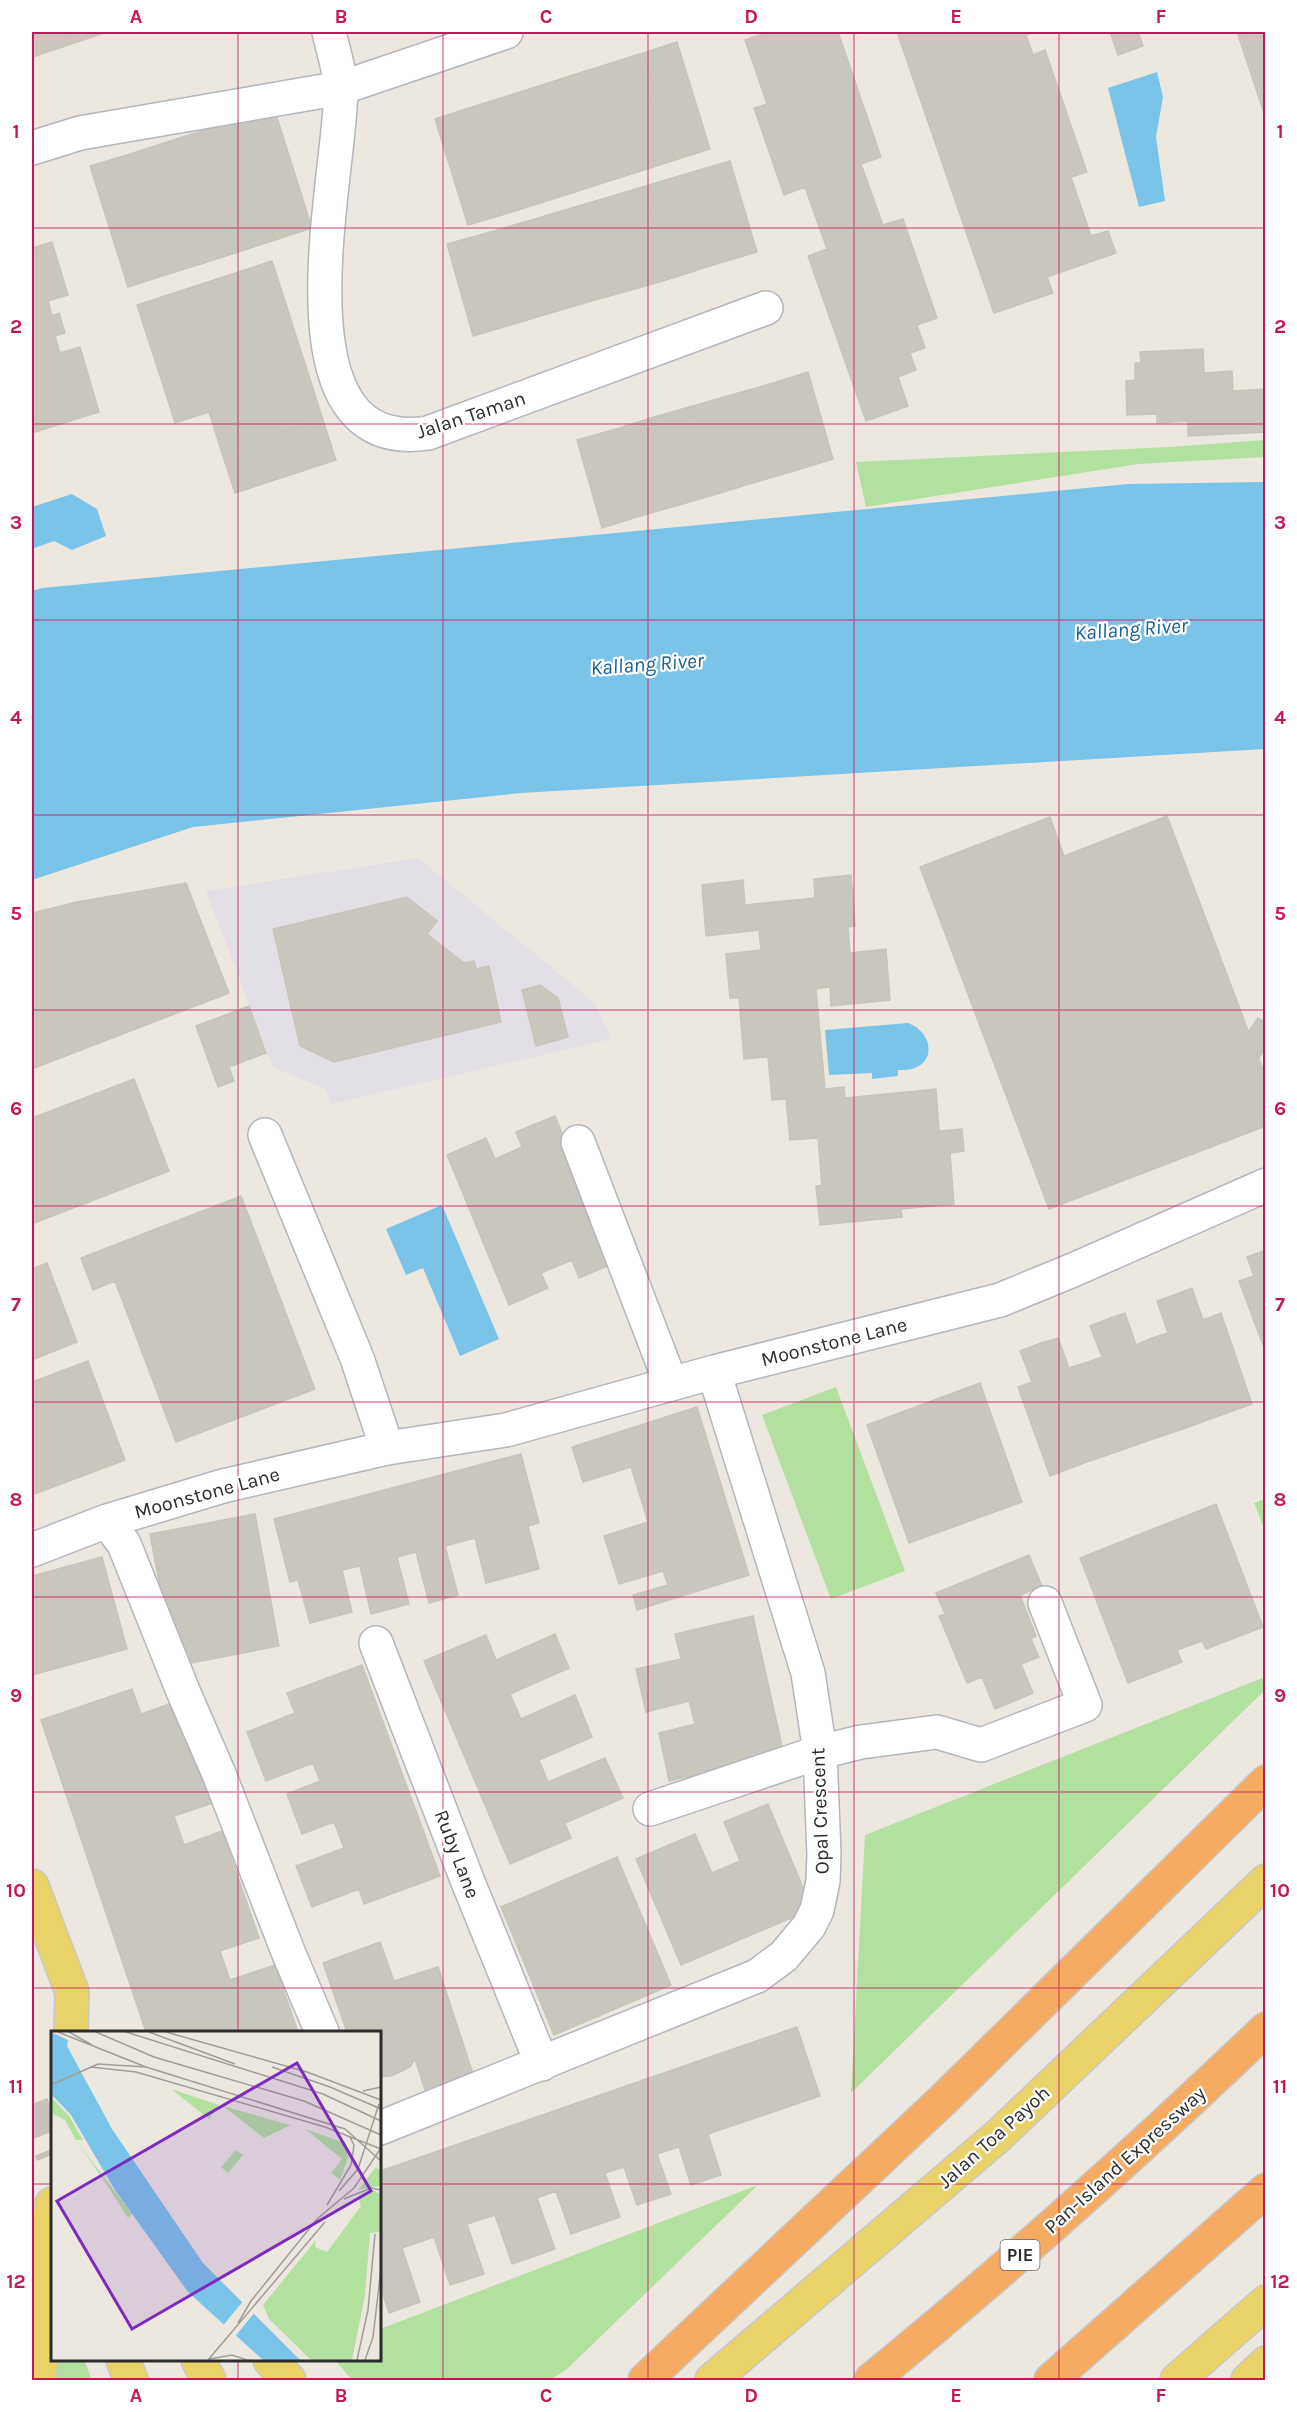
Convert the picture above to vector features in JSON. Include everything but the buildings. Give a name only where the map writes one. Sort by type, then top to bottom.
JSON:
[{"type":"highway","points":[[645,2380],[953,2090],[1266,1782]]},
{"type":"highway","name":"Pan-Island Expressway","points":[[871,2380],[972,2298],[1165,2125],[1266,2029]]},
{"type":"highway","points":[[1051,2380],[1254,2201]]},
{"type":"main road","name":"Jalan Toa Payoh","points":[[712,2380],[998,2136],[1266,1881]]},
{"type":"main road","points":[[32,1886],[72,1992],[90,2031]]},
{"type":"main road","points":[[71,2031],[72,1992]]},
{"type":"main road","points":[[38,2380],[43,2349],[45,2242],[51,2209]]},
{"type":"main road","points":[[1177,2380],[1266,2302]]},
{"type":"main road","points":[[123,2361],[131,2380]]},
{"type":"main road","points":[[199,2361],[209,2380]]},
{"type":"main road","points":[[271,2361],[289,2380]]},
{"type":"main road","points":[[1248,2380],[1266,2363]]},
{"type":"street","name":"Jalan Taman","points":[[329,32],[341,88],[326,262],[324,319],[331,360],[346,401],[355,412],[379,428],[388,433],[407,436],[428,433],[766,308]]},
{"type":"street","points":[[32,147],[80,133],[341,88],[506,32]]},
{"type":"street","points":[[265,1135],[357,1358],[387,1448]]},
{"type":"street","points":[[578,1142],[671,1384]]},
{"type":"street","name":"Moonstone Lane","points":[[32,1550],[107,1521],[223,1486],[387,1448],[506,1430],[714,1372],[1000,1299],[1073,1270],[1266,1185]]},
{"type":"street","name":"Opal Crescent","points":[[381,2128],[757,1976],[784,1956],[809,1926],[817,1910],[822,1888],[824,1854],[820,1752],[808,1673],[714,1372]]},
{"type":"street","points":[[107,1521],[124,1544],[322,2031]]},
{"type":"street","points":[[650,1809],[820,1752],[861,1742],[937,1732],[981,1745],[1085,1705],[1045,1603]]},
{"type":"street","name":"Ruby Lane","points":[[376,1643],[468,1882],[542,2064]]},
{"type":"shaded area","points":[[418,858],[595,1003],[611,1039],[331,1104],[325,1089],[273,1067],[206,891]]},
{"type":"green space","points":[[1265,440],[1265,457],[1138,464],[866,507],[856,462],[1169,447]]},
{"type":"green space","points":[[836,1387],[905,1571],[831,1599],[762,1415]]},
{"type":"green space","points":[[1265,1499],[1265,1530],[1254,1503]]},
{"type":"green space","points":[[1265,1677],[1265,1690],[851,2093],[865,1835]]},
{"type":"green space","points":[[758,2185],[567,2369],[550,2380],[352,2380],[336,2361],[381,2361],[381,2329]]},
{"type":"green space","points":[[58,2361],[84,2361],[92,2380],[53,2380]]},
{"type":"water","points":[[1157,72],[1163,97],[1156,137],[1165,201],[1139,207],[1108,88]]},
{"type":"water","name":"Kallang River","points":[[1265,482],[1265,749],[521,793],[193,827],[32,880],[32,591],[42,588],[1128,484]]},
{"type":"water","points":[[72,494],[97,509],[106,536],[72,550],[54,541],[32,549],[32,507]]},
{"type":"water","points":[[908,1023],[922,1032],[928,1046],[926,1060],[920,1065],[912,1069],[898,1070],[898,1076],[872,1079],[872,1073],[829,1075],[825,1030]]},
{"type":"water","points":[[442,1205],[499,1339],[460,1356],[423,1268],[406,1275],[386,1229]]},
{"type":"tunnel","points":[[32,2104],[51,2152]]}]
